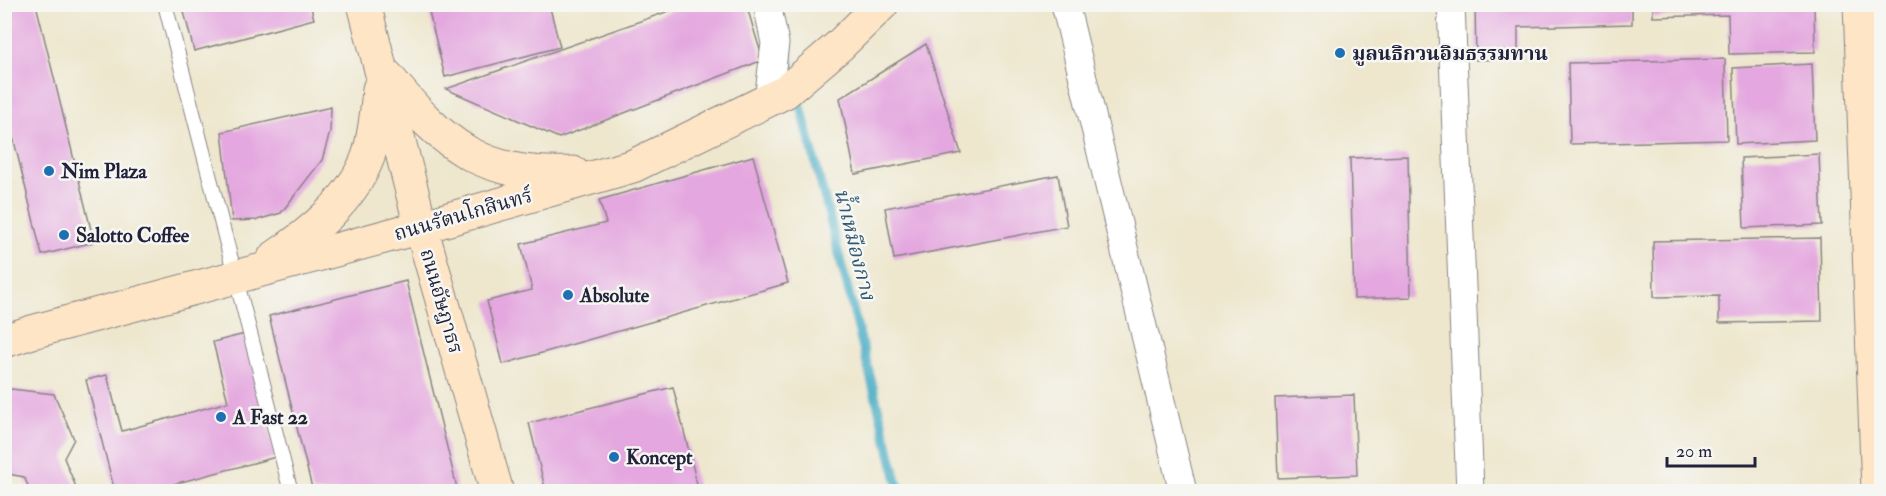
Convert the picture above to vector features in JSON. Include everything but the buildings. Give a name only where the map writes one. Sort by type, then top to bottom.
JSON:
[{"type":"street","name":"ถนนอัษฎาธร","points":[[364,4],[421,226],[497,492]]},
{"type":"street","points":[[767,4],[775,44],[777,96]]},
{"type":"street","points":[[1065,4],[1183,492]]},
{"type":"street","points":[[1451,4],[1470,492]]},
{"type":"street","points":[[1860,4],[1879,443],[1878,492]]},
{"type":"street","name":"ถนนรัตนโกสินทร์","points":[[4,341],[633,166],[777,96],[839,46],[878,8]]},
{"type":"street","points":[[247,272],[301,240],[335,207],[358,178],[367,158],[374,132],[380,68]]},
{"type":"street","points":[[380,68],[417,113],[439,134],[462,150],[491,165],[519,171],[568,173],[617,171]]},
{"type":"lane","points":[[165,4],[208,175],[247,272],[291,492]]},
{"type":"waterway","name":"น้ำเหมืองกาง","points":[[785,42],[793,75]]},
{"type":"waterway","name":"น้ำเหมืองกาง","points":[[797,91],[900,492]]},
{"type":"place","name":"มูลนธิกวนอิมธรรมทาน","points":[[1340,53]]},
{"type":"place","name":"Nim Plaza","points":[[49,171]]},
{"type":"place","name":"Salotto Coffee","points":[[64,235]]},
{"type":"place","name":"Absolute","points":[[568,295]]},
{"type":"place","name":"A Fast 22","points":[[221,417]]},
{"type":"place","name":"Koncept","points":[[614,457]]}]
